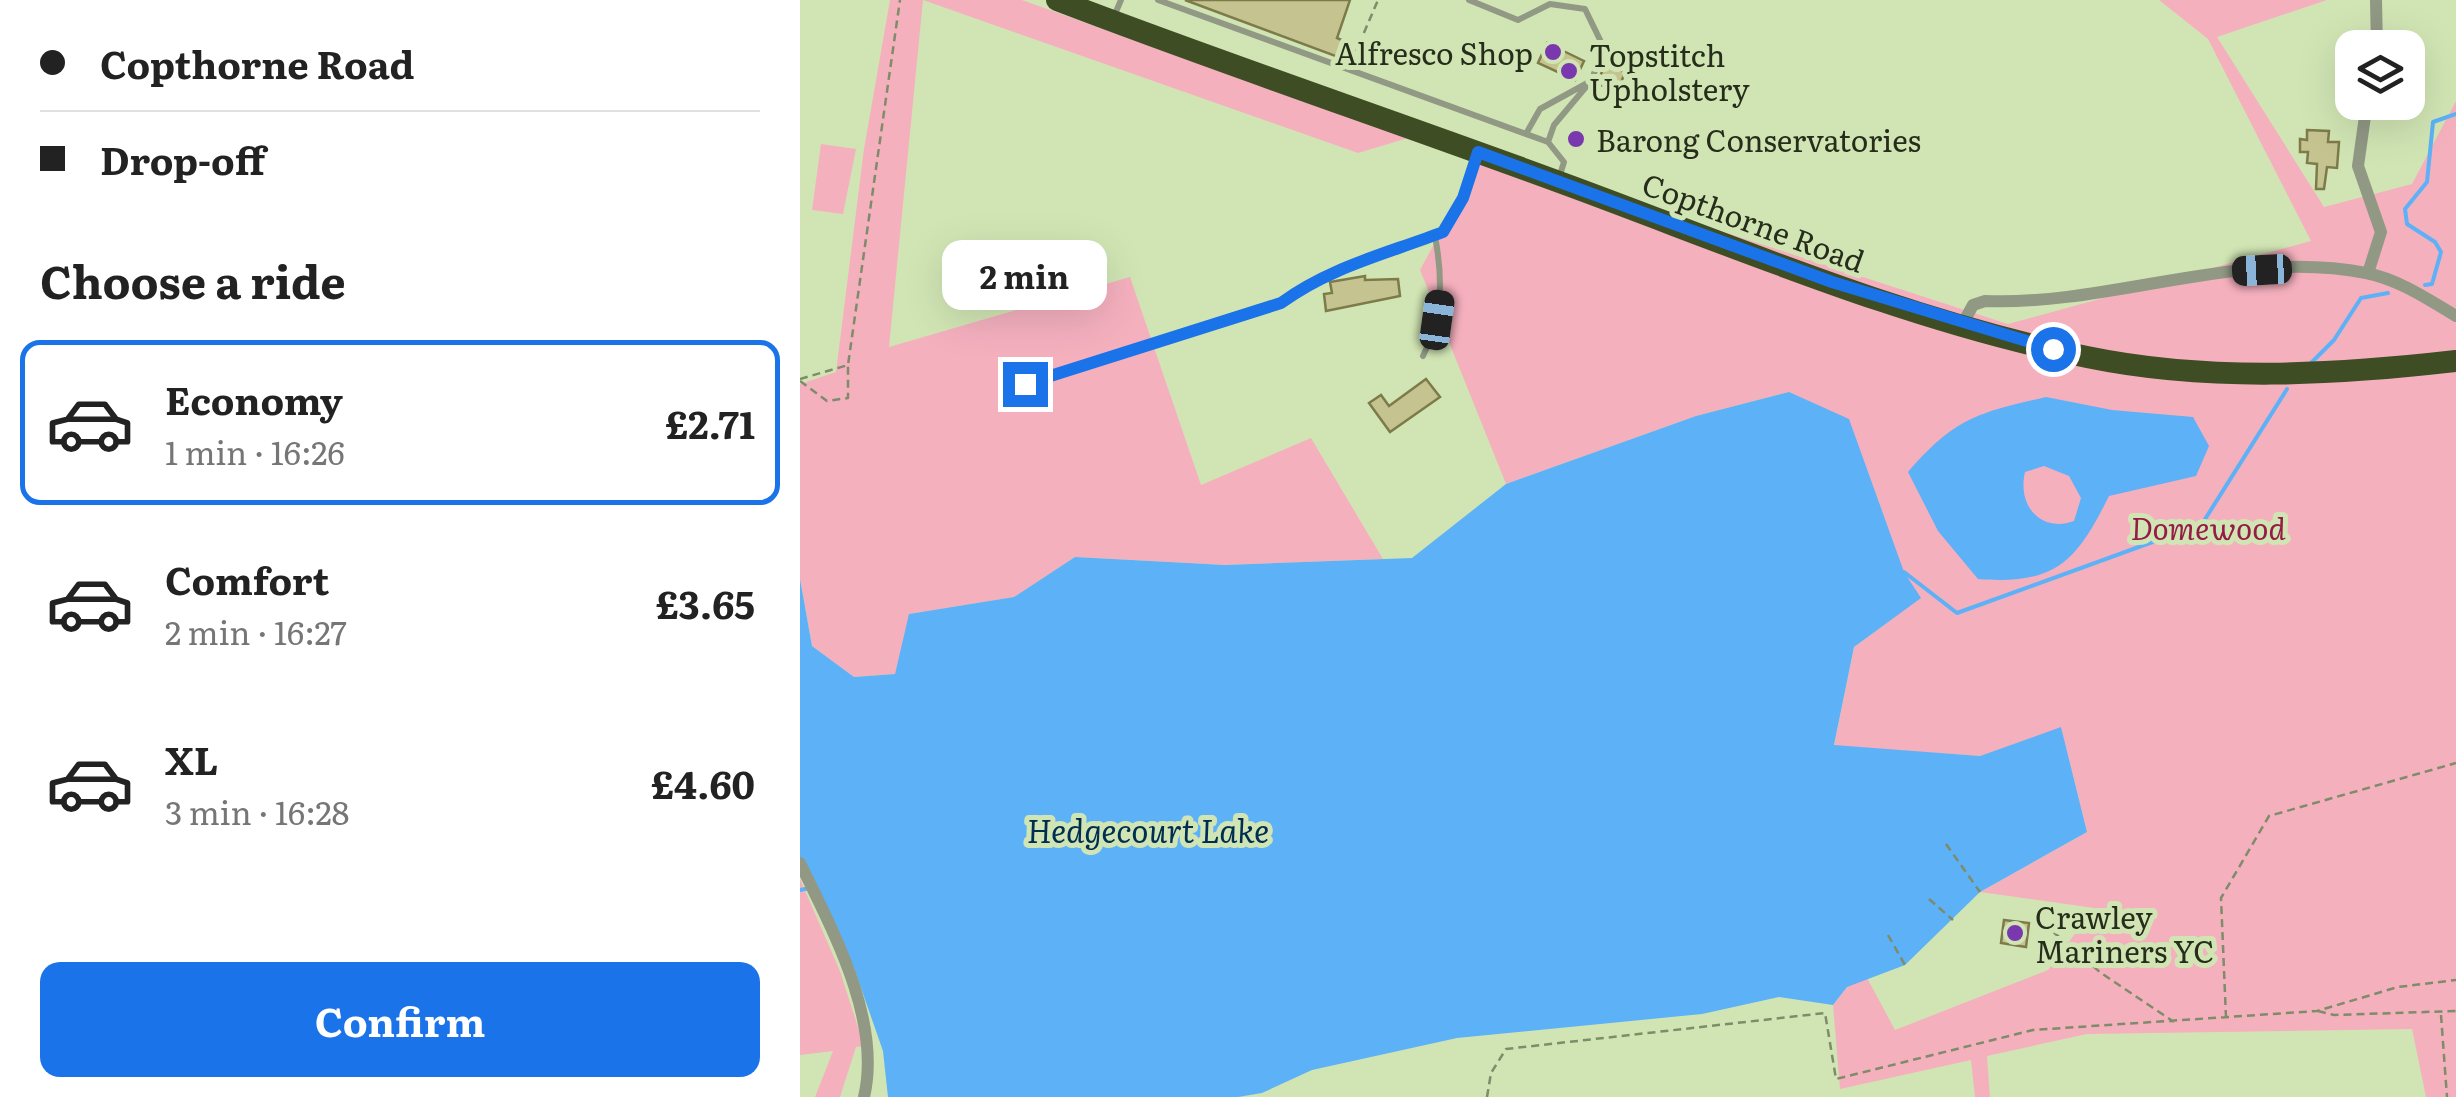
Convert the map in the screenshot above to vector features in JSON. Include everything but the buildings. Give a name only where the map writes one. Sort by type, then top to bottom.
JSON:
[{"type":"highway","name":"Copthorne Road","points":[[1057,0],[1117,10],[1478,152],[1962,325],[2090,358],[2195,370],[2337,375],[2456,362]]},
{"type":"street","points":[[2376,0],[2377,30]]},
{"type":"street","points":[[2364,120],[2358,166],[2381,232],[2368,273]]},
{"type":"street","points":[[1962,325],[1972,305],[1984,301],[2074,298],[2224,272],[2300,268],[2368,273],[2456,316]]},
{"type":"street","points":[[800,863],[870,1046],[864,1097]]},
{"type":"lane","points":[[1158,0],[1526,132],[1548,142],[1564,162],[1558,181]]},
{"type":"lane","points":[[1469,0],[1518,20],[1550,4],[1585,9],[1604,48],[1591,81],[1554,125],[1548,142]]},
{"type":"lane","points":[[1496,11],[1499,0]]},
{"type":"lane","points":[[1526,132],[1540,109],[1591,81]]},
{"type":"lane","points":[[1025,384],[1281,303],[1310,280],[1337,268],[1443,232],[1463,198],[1478,152]]},
{"type":"lane","points":[[1422,356],[1435,330],[1440,296],[1434,236]]},
{"type":"path","points":[[800,380],[827,401],[848,398],[848,365],[900,0]]},
{"type":"path","points":[[1341,51],[1354,56],[1360,49],[1378,0]]},
{"type":"path","points":[[800,380],[848,365]]},
{"type":"path","points":[[2226,1019],[2221,898],[2270,816],[2456,763]]},
{"type":"path","points":[[1946,844],[1980,892]]},
{"type":"path","points":[[1929,898],[1953,920]]},
{"type":"path","points":[[2044,924],[2101,973],[2175,1022]]},
{"type":"path","points":[[1888,934],[1905,964]]},
{"type":"path","points":[[1487,1097],[1491,1073],[1506,1049],[1825,1012],[1836,1079],[2033,1030],[2317,1011],[2398,987],[2456,980]]},
{"type":"path","points":[[2317,1011],[2334,1015],[2456,1011]]},
{"type":"path","points":[[2440,1014],[2447,1097]]},
{"type":"green space","points":[[890,0],[923,0],[889,347],[1130,277],[1201,485],[1311,438],[1383,559],[1225,565],[1075,557],[1014,597],[910,614],[895,674],[854,677],[812,646],[800,579],[800,384],[836,372],[864,149]]},
{"type":"green space","points":[[923,0],[1022,0],[1408,138],[1358,153]]},
{"type":"green space","name":"Domewood","points":[[2159,0],[2327,0],[2217,37],[2324,207],[2412,184],[2456,101],[2456,1097],[2426,1097],[2412,1029],[2087,1034],[1987,1056],[1990,1097],[1975,1097],[1971,1060],[1840,1089],[1833,1005],[1847,987],[1866,976],[1895,1030],[2048,970],[2094,908],[1980,892],[2087,832],[2061,728],[1980,756],[1834,746],[1854,647],[1920,598],[1789,392],[1696,416],[1506,484],[1420,270],[1483,154],[2008,324],[2311,241],[2208,39]]},
{"type":"green space","points":[[821,144],[856,149],[843,214],[812,210]]},
{"type":"green space","points":[[800,879],[840,971],[864,1046],[856,1047],[840,1097],[815,1097],[833,1051],[800,1055]]},
{"type":"water","name":"Hedgecourt Lake","points":[[1789,392],[1849,419],[1904,572],[1921,598],[1854,647],[1834,745],[1980,756],[2061,727],[2087,832],[1980,892],[1905,965],[1847,987],[1833,1005],[1779,997],[1702,1014],[1457,1038],[1312,1070],[1262,1093],[1238,1097],[888,1097],[883,1051],[854,968],[800,859],[800,579],[812,646],[854,677],[895,674],[909,614],[1014,597],[1075,557],[1225,565],[1412,558],[1506,484],[1696,416]]},
{"type":"water","points":[[2046,397],[2112,410],[2193,417],[2209,446],[2196,476],[2109,496],[2074,553],[2045,573],[2005,580],[1978,579],[1938,531],[1908,472],[1954,429],[1984,414]],"holes":[[[2044,466],[2069,476],[2081,498],[2074,521],[2051,523],[2034,514],[2025,496],[2025,472]]]},
{"type":"waterway","points":[[2425,285],[2432,284],[2441,252],[2435,242],[2407,224],[2405,209],[2427,182],[2433,122],[2456,114]]},
{"type":"waterway","points":[[2311,363],[2334,340],[2361,298],[2388,293]]},
{"type":"waterway","points":[[1904,572],[1957,613],[2202,524],[2287,389]]},
{"type":"waterway","points":[[800,890],[810,888]]},
{"type":"place","name":"Alfresco Shop","points":[[1553,52]]},
{"type":"place","name":"Topstitch Upholstery","points":[[1569,71]]},
{"type":"place","name":"Barong Conservatories","points":[[1576,139]]},
{"type":"place","name":"Crawley Mariners YC","points":[[2015,933]]},
{"type":"route","points":[[1025,384],[1281,303],[1310,280],[1337,268],[1401,250],[1443,232],[1463,198],[1478,152],[1832,282],[1962,325],[2053,349]]}]
